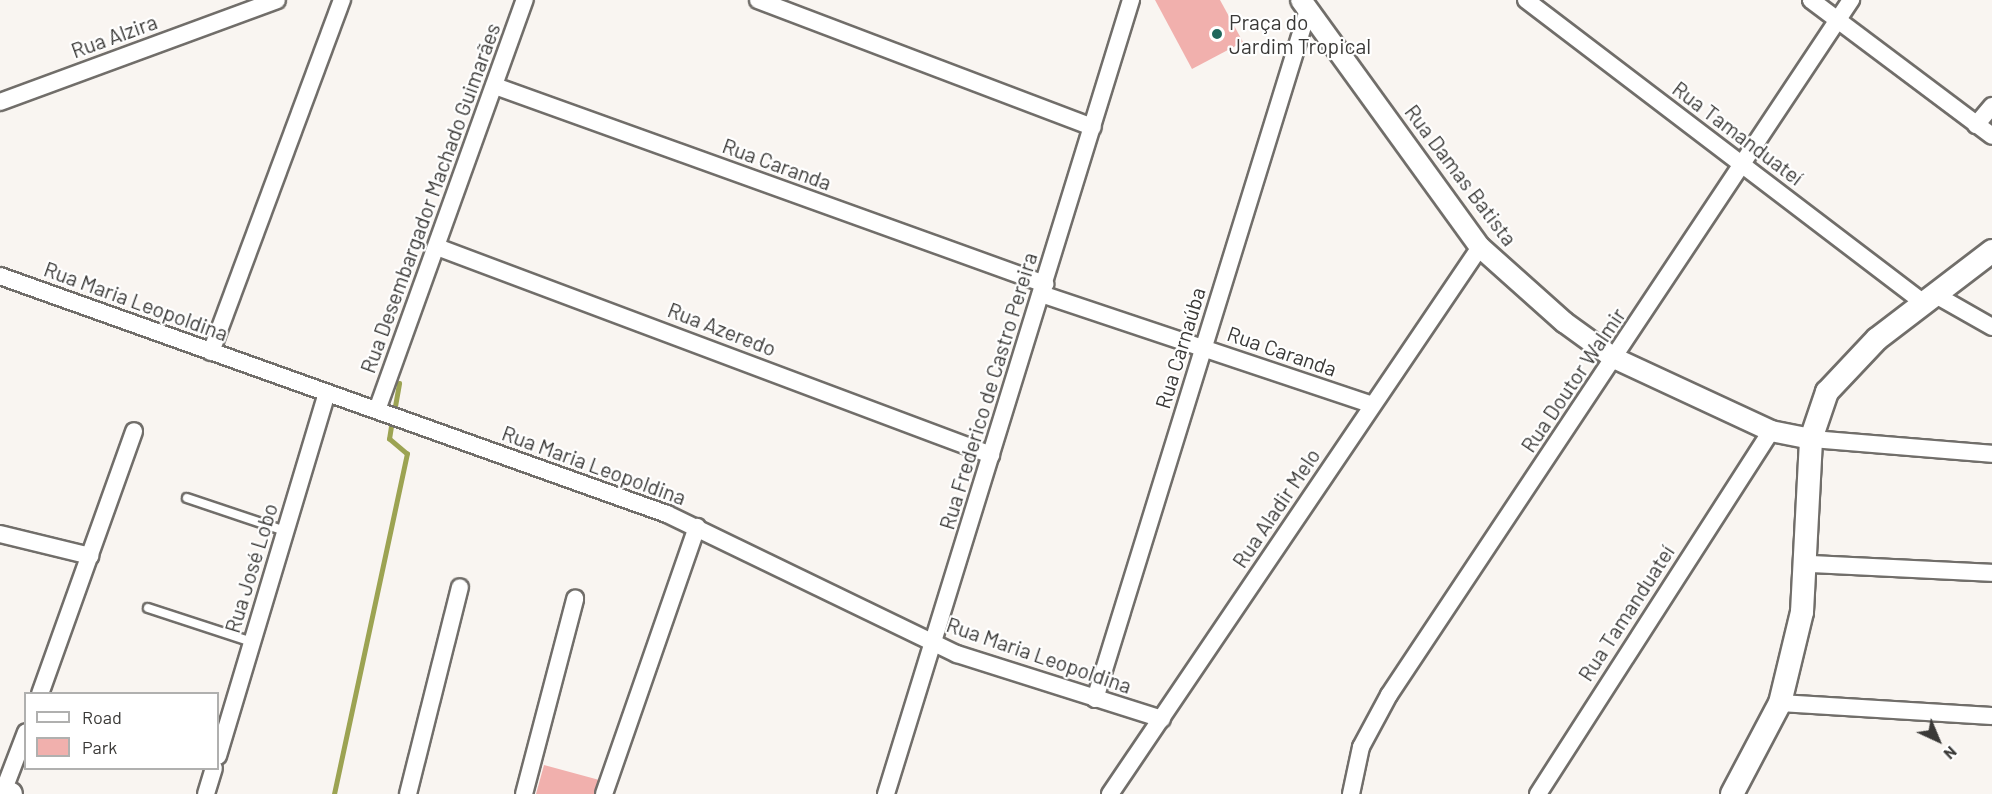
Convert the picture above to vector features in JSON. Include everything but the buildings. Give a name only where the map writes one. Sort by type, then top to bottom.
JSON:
[{"type":"main road","points":[[1732,794],[1780,703],[1809,564],[1810,439],[1827,392],[1842,373],[1928,298],[1992,251]]},
{"type":"street","name":"Rua Alzira","points":[[0,102],[278,0]]},
{"type":"street","points":[[211,352],[342,0]]},
{"type":"street","name":"Rua Desembargador Machado Guimarães","points":[[386,414],[437,247],[525,0]]},
{"type":"street","points":[[758,0],[1094,127]]},
{"type":"street","name":"Rua Frederico de Castro Pereira","points":[[886,794],[1094,127],[1131,0]]},
{"type":"street","name":"Rua Tamanduateí","points":[[1526,0],[1743,166],[1928,298],[1992,327]]},
{"type":"street","points":[[1811,0],[1992,136]]},
{"type":"street","name":"Rua Doutor Walmir","points":[[1351,794],[1371,723],[1743,166],[1851,0]]},
{"type":"street","name":"Rua Damas Batista","points":[[1304,5],[1480,247],[1614,358],[1771,431]]},
{"type":"street","name":"Rua Carnaúba","points":[[1095,699],[1204,348],[1304,5]]},
{"type":"street","name":"Rua Caranda","points":[[495,86],[1204,348],[1372,405]]},
{"type":"street","points":[[1976,125],[1992,106]]},
{"type":"street","name":"Rua Azeredo","points":[[437,247],[992,455]]},
{"type":"street","name":"Rua Aladir Melo","points":[[1110,794],[1480,247]]},
{"type":"street","name":"Rua Maria Leopoldina","points":[[0,276],[697,527],[933,643],[1162,720]]},
{"type":"street","name":"Rua José Lobo","points":[[219,753],[327,393]]},
{"type":"street","points":[[40,692],[134,431]]},
{"type":"street","points":[[1771,431],[1810,439],[1992,454]]},
{"type":"street","name":"Rua Tamanduateí","points":[[1538,794],[1771,431]]},
{"type":"street","points":[[604,794],[697,527]]},
{"type":"street","points":[[0,534],[90,556]]},
{"type":"street","points":[[1809,564],[1992,573]]},
{"type":"street","points":[[408,794],[460,587]]},
{"type":"street","points":[[524,794],[575,599]]},
{"type":"street","points":[[1780,703],[1992,716]]},
{"type":"street","points":[[5,793],[24,738]]},
{"type":"street","points":[[206,794],[213,770]]},
{"type":"lane","points":[[187,498],[285,531]]},
{"type":"lane","points":[[148,608],[252,642]]},
{"type":"green space","points":[[1155,0],[1220,0],[1243,42],[1192,69]]},
{"type":"green space","points":[[544,765],[603,781],[598,794],[536,794]]},
{"type":"waterway","points":[[394,412],[399,383]]},
{"type":"waterway","points":[[334,794],[407,454],[389,439],[392,421]]},
{"type":"place","name":"Praça do Jardim Tropical","points":[[1217,34]]}]
